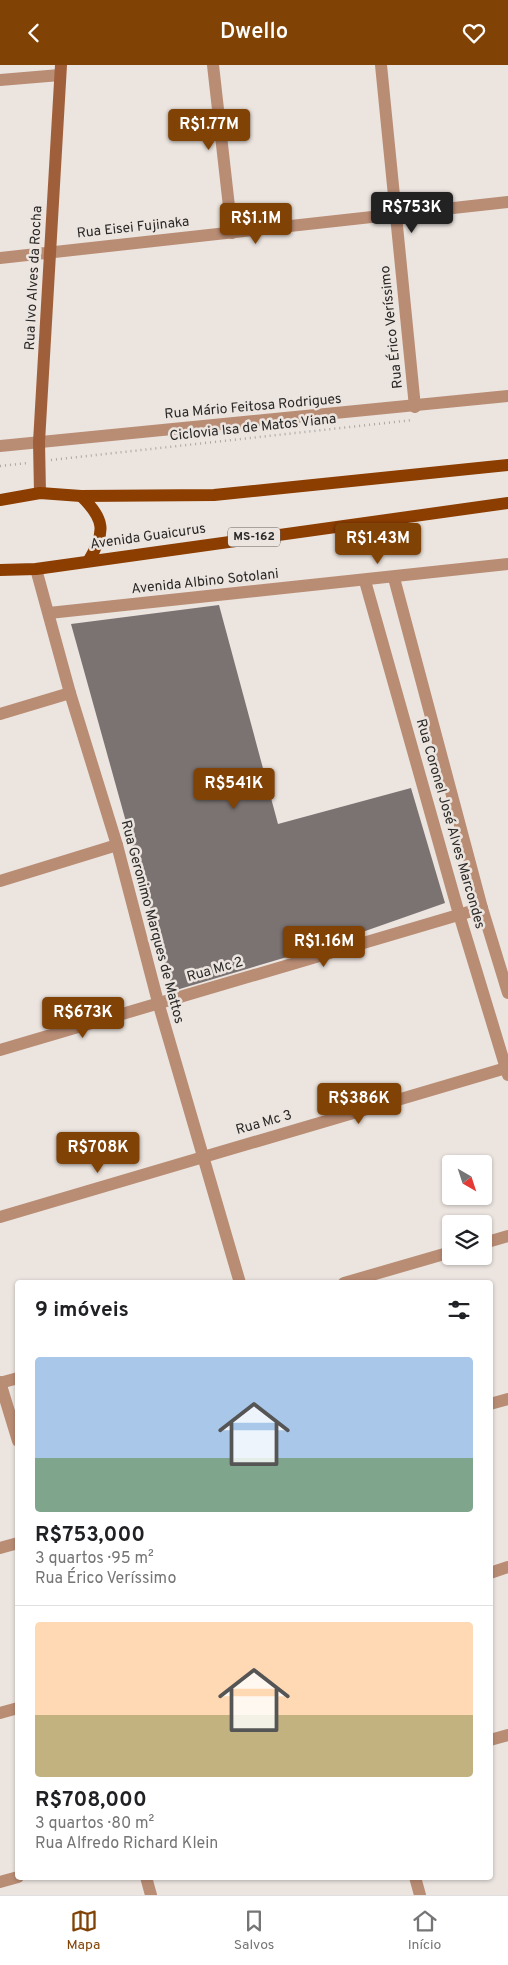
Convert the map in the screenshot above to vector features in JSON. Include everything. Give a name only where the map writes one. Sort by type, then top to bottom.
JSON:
[{"type":"main road","points":[[0,500],[40,493],[81,496],[214,495],[508,465]]},
{"type":"main road","points":[[81,496],[93,507],[102,529],[99,543],[89,560]]},
{"type":"main road","name":"Avenida Guaicurus","points":[[0,570],[36,569],[89,560],[508,503]]},
{"type":"street","points":[[213,65],[232,233]]},
{"type":"street","name":"Rua Érico Veríssimo","points":[[380,65],[417,413]]},
{"type":"street","points":[[0,80],[61,70]]},
{"type":"street","name":"Rua Ivo Alves da Rocha","points":[[40,493],[39,442],[61,70]]},
{"type":"street","name":"Rua Eisei Fujinaka","points":[[0,257],[508,202]]},
{"type":"street","name":"Rua Mário Feitosa Rodrigues","points":[[0,446],[417,413],[508,396]]},
{"type":"street","name":"Avenida Albino Sotolani","points":[[48,613],[365,581],[508,564]]},
{"type":"street","name":"Rua Geronimo Marques de Mattos","points":[[36,569],[70,693],[117,845],[158,1002],[239,1280]]},
{"type":"street","name":"Rua Coronel José Alves Marcondes","points":[[394,577],[482,908],[508,993]]},
{"type":"street","name":"Rua Coronel José Alves Marcondes","points":[[365,581],[459,914],[507,1071]]},
{"type":"street","points":[[0,714],[70,693]]},
{"type":"street","points":[[0,881],[117,845]]},
{"type":"street","name":"Rua Mc 2","points":[[0,1050],[482,908]]},
{"type":"street","name":"Rua Mc 3","points":[[0,1217],[507,1071]]},
{"type":"street","points":[[492,1241],[508,1236]]},
{"type":"street","points":[[354,1280],[442,1255]]},
{"type":"street","points":[[15,1379],[0,1383],[15,1431]]},
{"type":"street","points":[[493,1403],[508,1399]]},
{"type":"street","points":[[0,1548],[15,1544]]},
{"type":"street","points":[[493,1572],[508,1567]]},
{"type":"street","points":[[0,1713],[15,1709]]},
{"type":"street","points":[[493,1740],[508,1735]]},
{"type":"street","points":[[0,1882],[15,1878]]},
{"type":"street","points":[[147,1880],[151,1895]]},
{"type":"street","points":[[416,1880],[420,1895]]},
{"type":"path","name":"Ciclovia Isa de Matos Viana","points":[[0,466],[417,413]]},
{"type":"building","points":[[219,605],[278,824],[411,788],[445,903],[314,949],[173,991],[71,624]]}]
